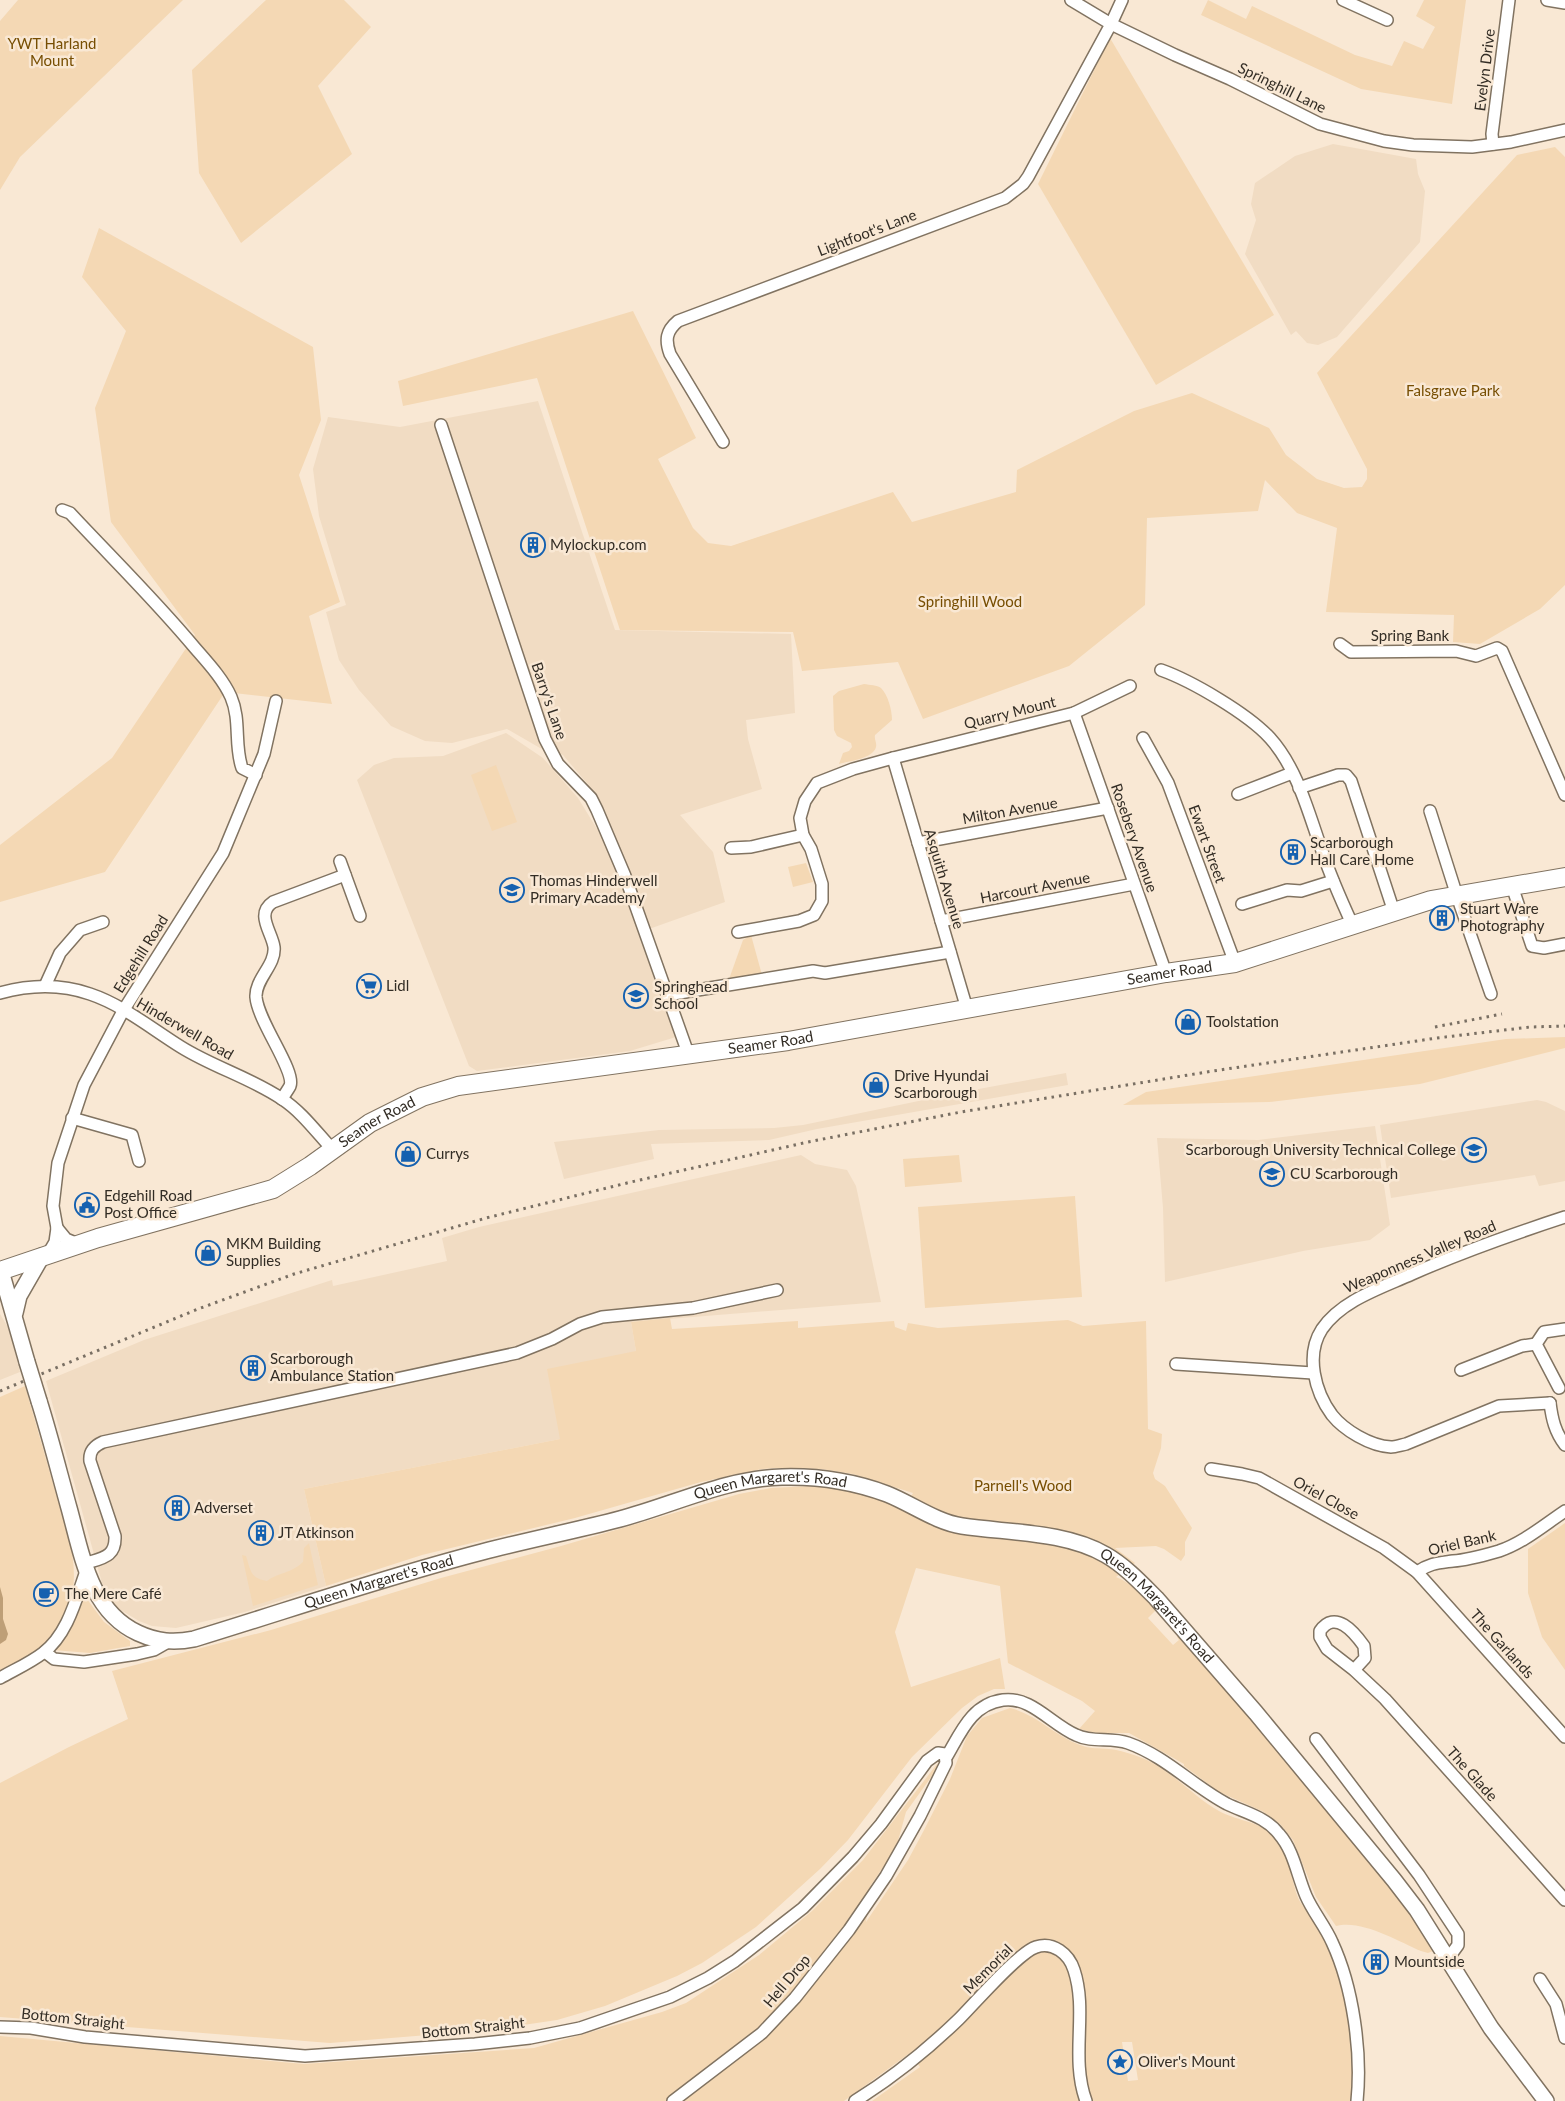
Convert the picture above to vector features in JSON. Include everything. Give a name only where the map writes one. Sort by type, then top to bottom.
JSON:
[{"type":"highway","name":"Seamer Road","points":[[1,1271],[78,1244],[262,1193],[288,1180],[370,1123],[422,1097],[458,1086],[788,1041],[1166,973],[1235,963],[1431,900],[1565,877]]},
{"type":"main road","points":[[16,1324],[19,1296],[45,1255]]},
{"type":"main road","name":"Queen Margaret's Road","points":[[1,1271],[85,1568],[99,1599],[113,1618],[128,1629],[149,1638],[168,1642],[194,1639],[480,1552],[624,1518],[691,1496],[741,1483],[783,1477],[808,1478],[860,1485],[886,1494],[950,1523],[1048,1536],[1080,1544],[1106,1554],[1129,1572],[1156,1598],[1364,1842],[1417,1910],[1491,2028],[1546,2101]]},
{"type":"main road","points":[[0,1307],[16,1324]]},
{"type":"street","name":"Springhill Lane","points":[[1071,0],[1111,24],[1230,79],[1320,124],[1384,141],[1450,147],[1493,144],[1565,130]]},
{"type":"street","points":[[1111,24],[1122,0]]},
{"type":"street","points":[[1343,0],[1387,20]]},
{"type":"street","name":"Evelyn Drive","points":[[1493,144],[1492,134],[1510,0]]},
{"type":"street","points":[[1546,0],[1565,2]]},
{"type":"street","name":"Lightfoot's Lane","points":[[723,442],[670,354],[666,339],[672,326],[678,321],[1005,198],[1011,194],[1028,177],[1111,24]]},
{"type":"street","name":"Barry's Lane","points":[[441,425],[545,739],[558,764],[591,798],[597,810],[625,876],[689,1056]]},
{"type":"street","points":[[62,510],[70,513],[167,616],[220,678],[227,688],[237,713],[239,759],[242,768],[256,775]]},
{"type":"street","name":"Spring Bank","points":[[1340,644],[1351,652],[1456,651],[1476,656],[1497,648],[1502,651],[1565,796]]},
{"type":"street","points":[[1161,670],[1175,675],[1242,713],[1270,738],[1299,788],[1333,881],[1353,926]]},
{"type":"street","name":"Quarry Mount","points":[[803,835],[800,818],[805,801],[817,784],[846,772],[893,758],[1074,713],[1130,686]]},
{"type":"street","name":"Edgehill Road","points":[[45,1255],[55,1242],[57,1228],[53,1206],[58,1163],[84,1085],[123,1011],[223,853],[264,754],[276,701]]},
{"type":"street","name":"Rosebery Avenue","points":[[1074,713],[1166,973]]},
{"type":"street","name":"Ewart Street","points":[[1143,738],[1168,783],[1235,963]]},
{"type":"street","name":"Asquith Avenue","points":[[893,758],[968,1009]]},
{"type":"street","points":[[1238,794],[1292,773]]},
{"type":"street","points":[[1299,788],[1346,774],[1351,781],[1394,912]]},
{"type":"street","name":"Milton Avenue","points":[[918,842],[1108,808]]},
{"type":"street","points":[[1430,811],[1456,896],[1491,994]]},
{"type":"street","points":[[731,848],[751,847],[803,835],[811,849],[822,884],[822,901],[814,915],[799,921],[738,932]]},
{"type":"street","points":[[340,861],[360,916]]},
{"type":"street","points":[[282,1099],[290,1086],[290,1074],[267,1030],[257,1004],[256,993],[274,953],[274,947],[264,915],[265,909],[272,902],[345,875]]},
{"type":"street","points":[[1242,904],[1287,890],[1301,891],[1333,881]]},
{"type":"street","name":"Harcourt Avenue","points":[[941,921],[1134,884]]},
{"type":"street","points":[[1512,886],[1532,946],[1544,948],[1565,944]]},
{"type":"street","points":[[46,986],[60,953],[80,930],[103,922]]},
{"type":"street","points":[[667,995],[813,971],[825,973],[950,952]]},
{"type":"street","name":"Hinderwell Road","points":[[0,993],[20,988],[46,986],[90,994],[123,1011],[183,1048],[282,1099],[297,1110],[333,1150]]},
{"type":"street","points":[[72,1118],[132,1134],[139,1161]]},
{"type":"street","name":"Weaponness Valley Road","points":[[1550,1403],[1499,1406],[1406,1444],[1390,1447],[1359,1438],[1343,1427],[1322,1400],[1314,1373],[1314,1352],[1321,1331],[1343,1307],[1364,1295],[1458,1254],[1565,1217]]},
{"type":"street","points":[[57,1228],[66,1239],[78,1244]]},
{"type":"street","points":[[0,1678],[45,1652],[63,1630],[70,1616],[85,1568],[112,1552],[115,1545],[115,1536],[90,1461],[92,1450],[103,1442],[518,1353],[552,1339],[580,1324],[602,1317],[693,1308],[776,1290]]},
{"type":"street","points":[[1461,1370],[1522,1346],[1536,1344],[1544,1332],[1565,1329]]},
{"type":"street","points":[[1536,1344],[1562,1387],[1550,1403],[1552,1418],[1559,1437],[1565,1445]]},
{"type":"street","points":[[1176,1364],[1314,1373]]},
{"type":"street","name":"Oriel Close","points":[[1211,1469],[1260,1478],[1384,1548],[1417,1572]]},
{"type":"street","name":"Oriel Bank","points":[[1417,1572],[1429,1564],[1439,1561],[1454,1561],[1500,1551],[1524,1540],[1565,1511]]},
{"type":"street","name":"The Garlands","points":[[1417,1572],[1565,1736]]},
{"type":"street","name":"The Glade","points":[[1354,1670],[1365,1658],[1364,1646],[1342,1622],[1333,1621],[1327,1624],[1320,1631],[1323,1644],[1385,1699],[1565,1900]]},
{"type":"street","points":[[45,1652],[54,1659],[84,1662],[154,1650],[168,1642]]},
{"type":"street","name":"Hell Drop","points":[[673,2101],[762,2033],[795,1998],[849,1930],[886,1876],[940,1776],[947,1756],[965,1723],[973,1714],[990,1703],[1012,1699],[1033,1708],[1076,1736],[1093,1740],[1128,1743],[1159,1759],[1228,1804],[1268,1822],[1278,1832],[1288,1848],[1306,1897],[1333,1942],[1346,1980],[1356,2046],[1357,2101]]},
{"type":"street","points":[[1316,1739],[1419,1875],[1458,1934],[1458,1944],[1447,1960]]},
{"type":"street","name":"Bottom Straight","points":[[0,2027],[31,2028],[85,2037],[305,2056],[475,2044],[530,2038],[571,2030],[670,1997],[729,1965],[803,1908],[854,1857],[931,1757],[942,1752],[947,1756]]},
{"type":"street","name":"Memorial","points":[[855,2101],[916,2056],[957,2020],[1026,1952],[1035,1948],[1049,1946],[1068,1957],[1074,1968],[1078,2001],[1078,2066],[1086,2101]]},
{"type":"street","points":[[1540,1979],[1556,2004],[1565,2038]]},
{"type":"shaded area","points":[[1333,144],[1416,159],[1418,174],[1425,191],[1420,242],[1337,337],[1318,345],[1307,343],[1296,331],[1291,335],[1245,254],[1256,220],[1251,204],[1255,183],[1295,156]]},
{"type":"shaded area","points":[[538,401],[615,630],[791,634],[795,713],[746,720],[748,739],[762,789],[680,815],[713,852],[725,902],[649,929],[614,836],[591,788],[563,755],[540,748],[507,729],[452,743],[425,741],[391,726],[359,690],[339,660],[326,612],[346,605],[319,516],[313,469],[328,417],[400,427]]},
{"type":"shaded area","name":"Thomas Hinderwell Primary Academy","points":[[506,733],[543,758],[578,798],[605,842],[643,938],[676,1037],[630,1051],[477,1071],[469,1066],[357,780],[374,765],[394,758],[443,756]]},
{"type":"shaded area","points":[[1066,1073],[1068,1085],[817,1129],[769,1140],[651,1144],[654,1159],[564,1179],[554,1142],[659,1130],[774,1128],[803,1125],[957,1093]]},
{"type":"shaded area","name":"Scarborough University Technical College","points":[[1537,1100],[1565,1111],[1565,1181],[1539,1186],[1535,1175],[1391,1198],[1380,1125]]},
{"type":"shaded area","name":"CU Scarborough","points":[[1375,1126],[1390,1225],[1370,1240],[1303,1251],[1165,1282],[1163,1208],[1157,1138],[1258,1140]]},
{"type":"shaded area","points":[[801,1155],[815,1164],[847,1170],[856,1186],[881,1302],[631,1322],[636,1351],[560,1439],[304,1489],[326,1586],[245,1612],[176,1628],[152,1626],[139,1621],[114,1606],[102,1583],[46,1381],[144,1340],[332,1280],[333,1286],[447,1261],[442,1238],[479,1227]]},
{"type":"shaded area","points":[[0,1314],[9,1329],[20,1372],[0,1380]]},
{"type":"shaded area","points":[[0,1587],[3,1598],[3,1619],[8,1634],[6,1640],[0,1644]]},
{"type":"green space","name":"YWT Harland Mount","points":[[18,0],[183,0],[20,157],[0,190],[0,21]]},
{"type":"green space","points":[[266,0],[344,0],[371,27],[318,86],[352,154],[241,243],[199,173],[192,70]]},
{"type":"green space","points":[[1208,0],[1246,19],[1252,6],[1355,55],[1392,66],[1404,41],[1423,49],[1435,27],[1416,16],[1424,0],[1466,0],[1452,104],[1361,89],[1201,15]]},
{"type":"green space","points":[[1110,38],[1274,315],[1156,385],[1038,184]]},
{"type":"green space","name":"Springhill Wood","points":[[1555,147],[1565,157],[1565,585],[1540,609],[1480,644],[1453,642],[1454,615],[1326,612],[1337,528],[1297,513],[1265,480],[1258,511],[1147,518],[1145,605],[1069,666],[923,719],[898,662],[802,671],[793,632],[620,630],[537,378],[403,406],[398,381],[633,311],[696,438],[658,459],[693,528],[708,543],[731,546],[893,492],[912,522],[1016,492],[1017,470],[1134,411],[1192,393],[1269,428],[1286,455],[1317,479],[1344,488],[1362,487],[1367,479],[1367,469],[1317,373],[1517,155]]},
{"type":"green space","points":[[99,228],[313,347],[321,420],[299,475],[340,602],[309,616],[332,704],[225,692],[105,872],[0,902],[0,845],[112,758],[195,635],[111,522],[95,408],[126,331],[82,277]]},
{"type":"green space","points":[[864,684],[881,688],[889,703],[892,720],[875,735],[876,747],[874,751],[860,759],[839,764],[843,753],[849,751],[852,747],[851,743],[837,736],[834,730],[833,696],[839,691]]},
{"type":"green space","points":[[496,765],[517,822],[492,831],[471,775]]},
{"type":"green space","points":[[806,863],[813,882],[793,887],[788,867]]},
{"type":"green space","points":[[751,935],[762,975],[728,982],[743,940]]},
{"type":"green space","points":[[1565,1037],[1565,1048],[1420,1084],[1269,1102],[1123,1105],[1146,1092],[1506,1039]]},
{"type":"green space","points":[[959,1155],[962,1182],[905,1187],[903,1159]]},
{"type":"green space","points":[[1075,1196],[1082,1297],[925,1308],[918,1207]]},
{"type":"green space","name":"Parnell's Wood","points":[[670,1318],[672,1329],[798,1321],[798,1328],[894,1321],[895,1327],[906,1331],[908,1323],[938,1328],[1068,1320],[1083,1326],[1146,1321],[1148,1429],[1162,1434],[1161,1448],[1153,1473],[1155,1479],[1165,1486],[1192,1528],[1185,1542],[1185,1555],[1181,1561],[1164,1549],[1156,1546],[1115,1548],[1135,1563],[1116,1577],[1133,1587],[1152,1605],[1156,1610],[1148,1618],[1173,1645],[1179,1640],[1177,1637],[1179,1635],[1215,1674],[1399,1895],[1434,1949],[1433,1951],[1428,1953],[1421,1951],[1368,1928],[1346,1925],[1336,1926],[1316,1897],[1293,1840],[1280,1824],[1262,1811],[1219,1792],[1184,1766],[1184,1764],[1129,1733],[1095,1733],[1079,1729],[1095,1711],[1082,1701],[1008,1663],[1000,1586],[916,1568],[895,1632],[911,1687],[1000,1658],[1005,1689],[994,1689],[978,1696],[962,1708],[912,1757],[848,1840],[820,1869],[756,1927],[702,1963],[677,1976],[605,2006],[557,2020],[489,2030],[330,2043],[0,2017],[0,1783],[128,1719],[112,1671],[271,1630],[441,1578],[561,1546],[739,1494],[771,1488],[810,1486],[861,1492],[905,1507],[913,1493],[853,1474],[821,1469],[762,1469],[701,1482],[575,1518],[422,1555],[326,1586],[304,1489],[560,1439],[547,1369],[636,1351],[631,1322]]},
{"type":"green space","points":[[25,1386],[69,1539],[74,1565],[73,1591],[66,1617],[51,1639],[33,1654],[0,1674],[0,1397]]},
{"type":"green space","points":[[1565,1523],[1565,1670],[1542,1637],[1528,1593],[1528,1549]]},
{"type":"green space","points":[[309,1543],[318,1585],[253,1606],[242,1555],[246,1556],[254,1576],[267,1581],[294,1569],[303,1562],[304,1548]]},
{"type":"green space","points":[[84,1595],[104,1622],[130,1641],[130,1646],[90,1653],[53,1650]]},
{"type":"green space","points":[[1010,1708],[1028,1715],[1080,1745],[1117,1750],[1142,1758],[1163,1769],[1219,1811],[1262,1827],[1274,1836],[1286,1856],[1298,1899],[1318,1925],[1337,1967],[1343,1986],[1350,2024],[1352,2101],[872,2101],[920,2067],[910,2053],[844,2101],[0,2101],[0,2036],[304,2064],[534,2048],[662,2012],[686,2003],[759,1955],[812,1911],[863,1860],[937,1764],[937,1769],[906,1812],[898,1841],[871,1885],[866,1922],[908,1860],[950,1779],[967,1736],[982,1718]],"holes":[[[1122,2042],[1132,2042],[1138,2080],[1128,2081]]]},
{"type":"railway","points":[[1435,1027],[1502,1014]]},
{"type":"railway","points":[[0,1391],[198,1309],[294,1274],[486,1218],[631,1182],[808,1142],[961,1112],[1213,1071],[1437,1038],[1530,1027],[1565,1026]]},
{"type":"place","name":"Mylockup.com","points":[[533,545]]},
{"type":"place","name":"Scarborough Hall Care Home","points":[[1293,852]]},
{"type":"place","name":"Thomas Hinderwell Primary Academy","points":[[512,890]]},
{"type":"place","name":"Stuart Ware Photography","points":[[1442,918]]},
{"type":"place","name":"Lidl","points":[[369,986]]},
{"type":"place","name":"Springhead School","points":[[636,996]]},
{"type":"place","name":"Toolstation","points":[[1188,1022]]},
{"type":"place","name":"Drive Hyundai Scarborough","points":[[876,1085]]},
{"type":"place","name":"Scarborough University Technical College","points":[[1474,1150]]},
{"type":"place","name":"Currys","points":[[408,1154]]},
{"type":"place","name":"CU Scarborough","points":[[1272,1174]]},
{"type":"place","name":"Edgehill Road Post Office","points":[[87,1205]]},
{"type":"place","name":"MKM Building Supplies","points":[[208,1253]]},
{"type":"place","name":"Scarborough Ambulance Station","points":[[253,1368]]},
{"type":"place","name":"Adverset","points":[[177,1508]]},
{"type":"place","name":"JT Atkinson","points":[[261,1533]]},
{"type":"place","name":"The Mere Café","points":[[46,1594]]},
{"type":"place","name":"Mountside","points":[[1376,1962]]},
{"type":"place","name":"Oliver's Mount","points":[[1120,2062]]},
{"type":"park label","name":"Falsgrave Park","points":[[1453,391]]}]
